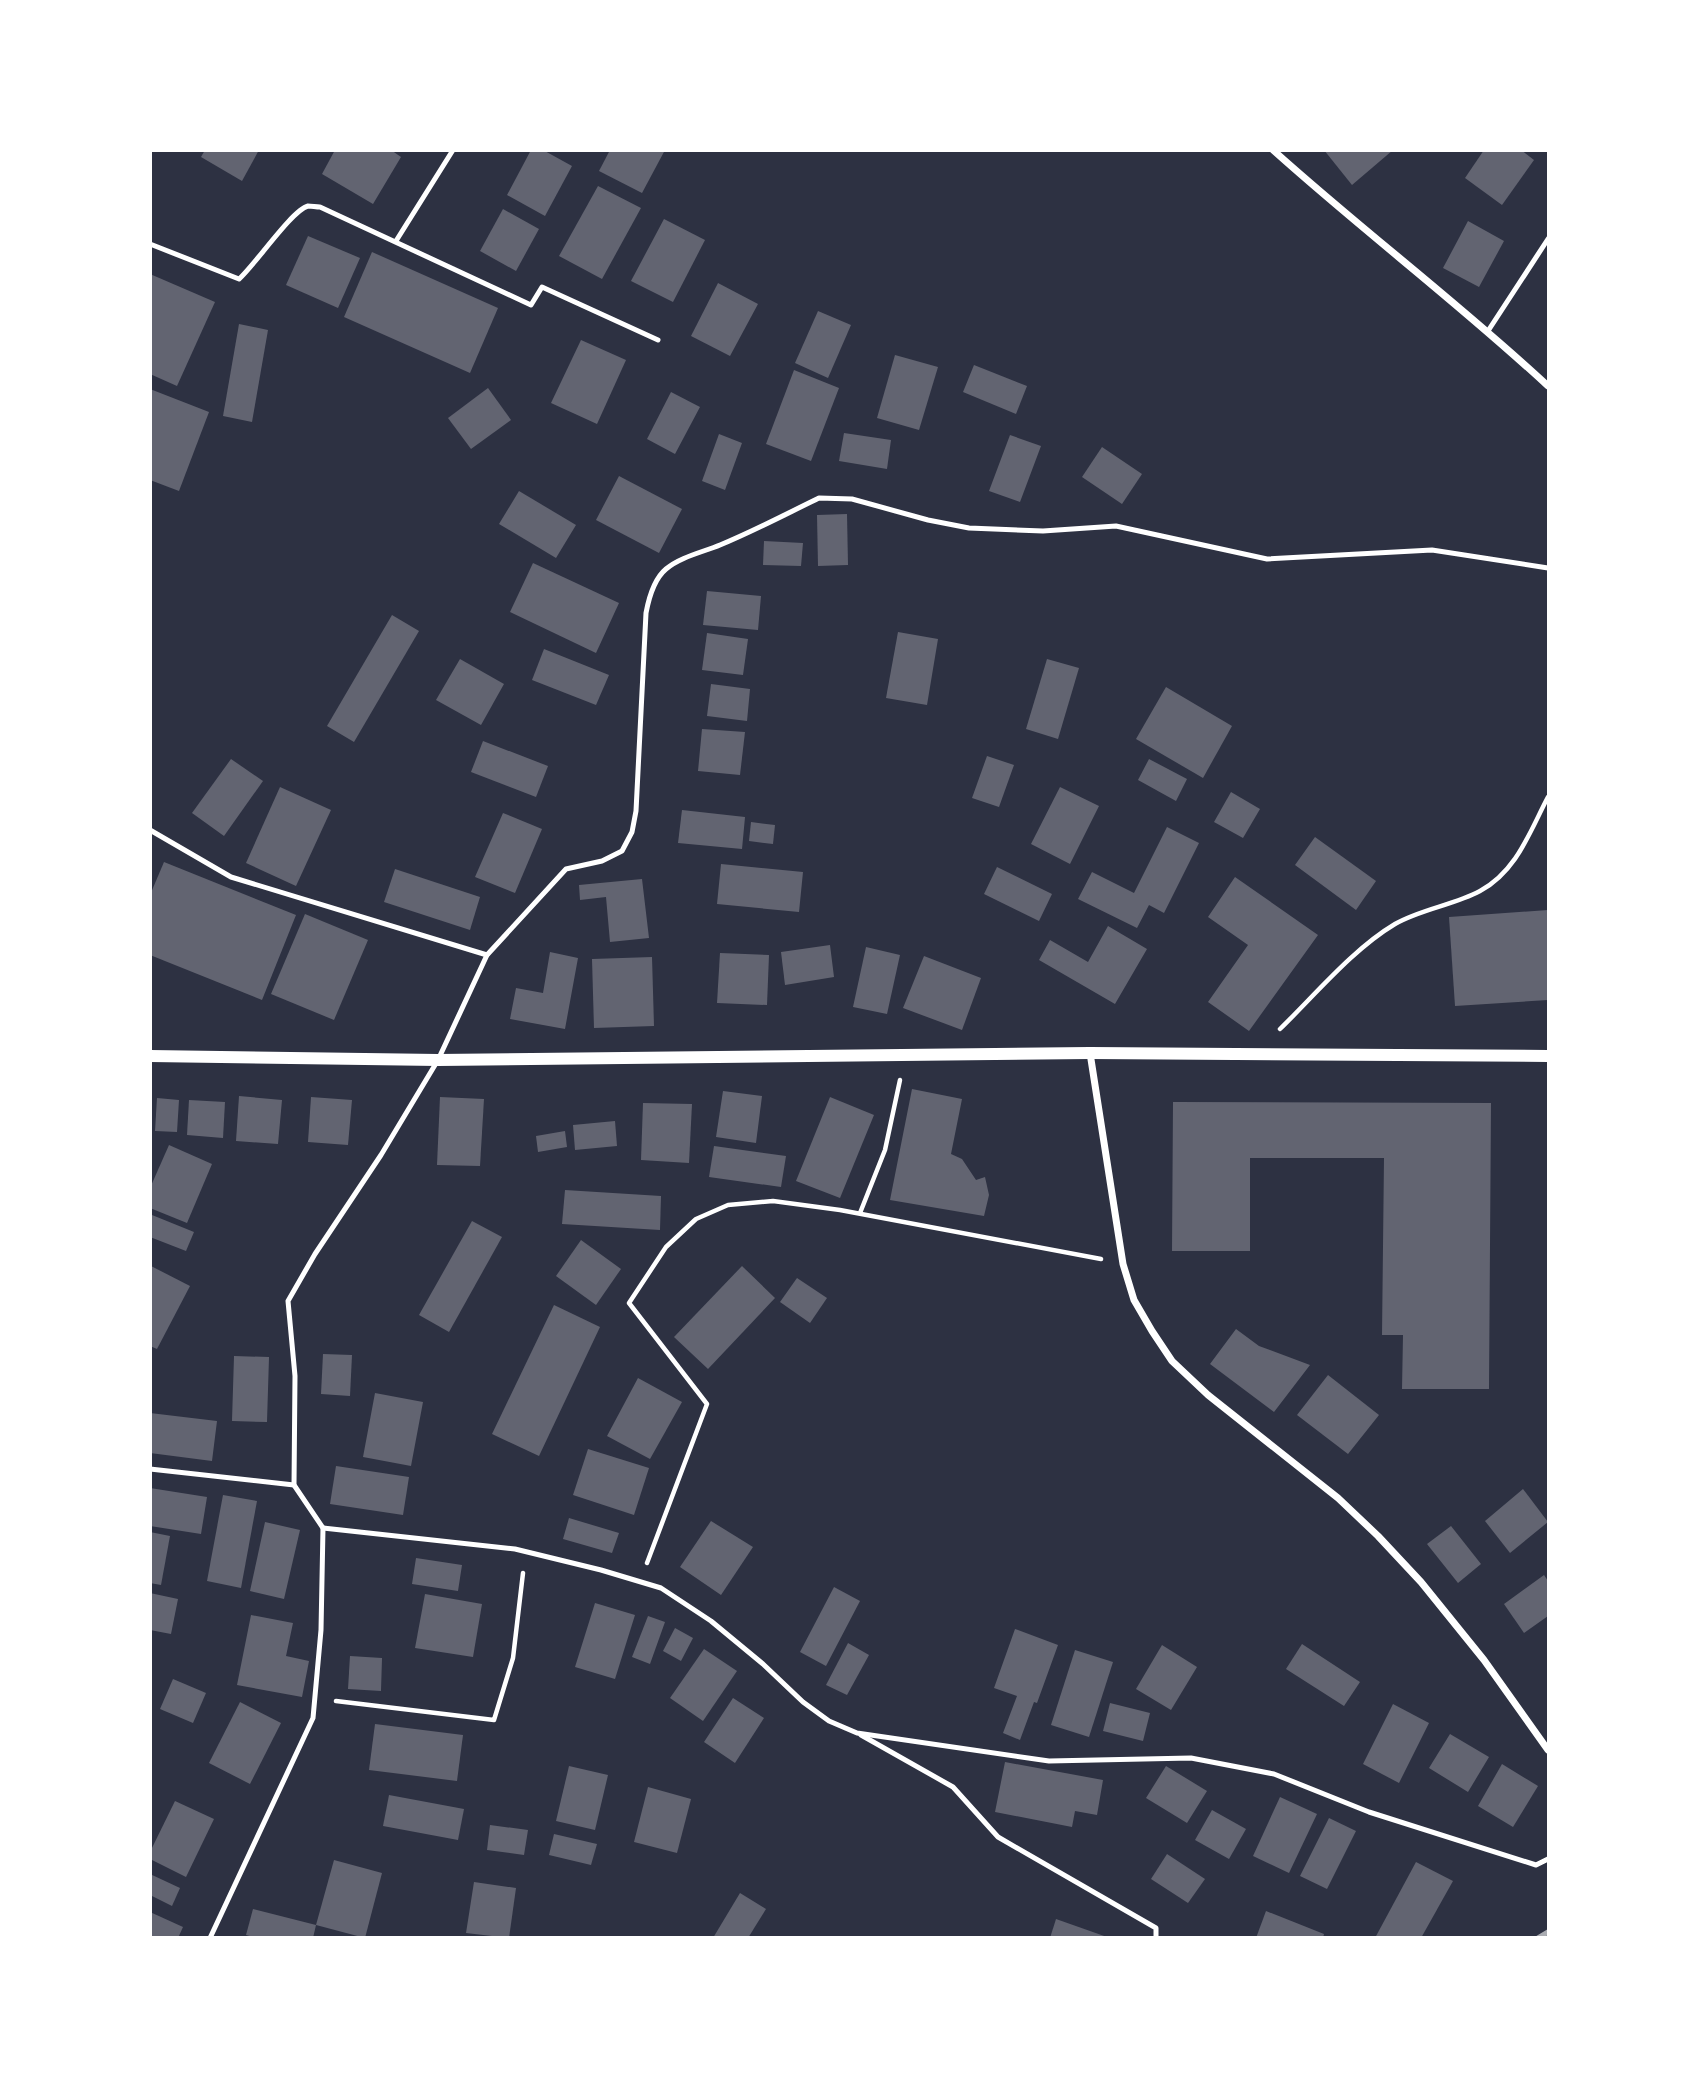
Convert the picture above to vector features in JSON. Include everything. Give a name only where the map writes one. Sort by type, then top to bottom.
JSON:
[{"type":"street","points":[[1273,150],[1347,216],[1488,331],[1549,386]]},
{"type":"street","points":[[1090,1053],[1123,1264],[1134,1300],[1172,1361],[1208,1395],[1338,1497],[1378,1536],[1421,1583],[1484,1660],[1549,1749]]},
{"type":"street","points":[[150,1056],[438,1060],[1090,1053],[1549,1056]]},
{"type":"lane","points":[[396,241],[453,150]]},
{"type":"lane","points":[[150,244],[239,279],[294,215],[307,206],[320,207],[531,305],[542,286],[658,340]]},
{"type":"lane","points":[[1488,331],[1549,239]]},
{"type":"lane","points":[[210,1937],[313,1718],[321,1630],[323,1528],[294,1485],[295,1376],[288,1301],[315,1254],[382,1155],[438,1060],[487,955],[566,869],[618,855],[632,832],[636,811],[646,612],[651,592],[661,574],[680,561],[819,498],[852,499],[969,528],[1043,531],[1116,526],[1268,559],[1432,550],[1549,568]]},
{"type":"lane","points":[[150,830],[231,877],[487,955]]},
{"type":"lane","points":[[150,1469],[294,1485]]},
{"type":"lane","points":[[323,1528],[525,1552],[661,1588],[711,1620],[803,1702],[829,1721],[857,1733],[953,1787],[998,1837],[1156,1928],[1156,1937]]},
{"type":"lane","points":[[857,1733],[1049,1761],[1191,1758],[1274,1774],[1368,1812],[1536,1865],[1549,1859]]},
{"type":"path","points":[[1255,1054],[1364,947],[1396,923],[1480,891],[1505,873],[1517,858],[1549,797]]},
{"type":"path","points":[[860,1213],[885,1150],[905,1055]]},
{"type":"path","points":[[640,1582],[708,1404],[628,1303],[666,1247],[695,1219],[728,1205],[773,1201],[860,1213],[1123,1264]]},
{"type":"path","points":[[314,1698],[494,1720],[513,1658],[525,1552]]},
{"type":"building","points":[[205,150],[259,150],[242,181],[201,157]]},
{"type":"building","points":[[335,150],[391,150],[401,157],[373,204],[322,174]]},
{"type":"building","points":[[531,150],[543,150],[572,166],[545,216],[507,195]]},
{"type":"building","points":[[610,150],[665,150],[642,193],[599,171]]},
{"type":"building","points":[[1324,150],[1393,150],[1352,185]]},
{"type":"building","points":[[1484,150],[1521,150],[1534,160],[1502,205],[1465,178]]},
{"type":"building","points":[[598,186],[641,208],[602,279],[559,256]]},
{"type":"building","points":[[503,209],[539,229],[516,271],[480,251]]},
{"type":"building","points":[[664,219],[705,240],[673,302],[631,281]]},
{"type":"building","points":[[1468,221],[1504,241],[1479,287],[1443,268]]},
{"type":"building","points":[[308,236],[360,258],[338,308],[286,285]]},
{"type":"building","points":[[372,252],[498,308],[470,373],[344,317]]},
{"type":"building","points":[[150,274],[215,302],[177,386],[150,374]]},
{"type":"building","points":[[718,283],[758,304],[730,356],[691,336]]},
{"type":"building","points":[[818,311],[851,325],[828,378],[795,363]]},
{"type":"building","points":[[239,324],[268,330],[252,422],[223,416]]},
{"type":"building","points":[[581,340],[626,360],[597,424],[551,403]]},
{"type":"building","points":[[895,355],[938,367],[919,430],[877,418]]},
{"type":"building","points":[[974,365],[1027,386],[1016,414],[963,392]]},
{"type":"building","points":[[794,370],[839,388],[811,461],[766,444]]},
{"type":"building","points":[[488,388],[511,420],[471,449],[448,418]]},
{"type":"building","points":[[150,389],[209,412],[179,491],[150,480]]},
{"type":"building","points":[[671,392],[700,407],[675,454],[647,439]]},
{"type":"building","points":[[844,433],[891,440],[887,469],[839,461]]},
{"type":"building","points":[[719,434],[742,443],[725,490],[702,481]]},
{"type":"building","points":[[1010,435],[1041,446],[1020,502],[989,491]]},
{"type":"building","points":[[1102,447],[1142,474],[1122,504],[1082,477]]},
{"type":"building","points":[[619,476],[682,509],[659,553],[596,520]]},
{"type":"building","points":[[519,491],[576,525],[556,558],[499,524]]},
{"type":"building","points":[[847,514],[848,565],[818,566],[817,515]]},
{"type":"building","points":[[764,541],[803,543],[801,566],[763,565]]},
{"type":"building","points":[[533,563],[619,603],[596,653],[510,612]]},
{"type":"building","points":[[707,591],[761,596],[758,630],[703,625]]},
{"type":"building","points":[[392,615],[419,631],[354,742],[327,726]]},
{"type":"building","points":[[898,632],[938,639],[927,705],[886,698]]},
{"type":"building","points":[[707,633],[748,639],[743,675],[702,670]]},
{"type":"building","points":[[544,649],[609,675],[596,705],[532,680]]},
{"type":"building","points":[[460,659],[504,684],[481,725],[436,700]]},
{"type":"building","points":[[1047,659],[1079,668],[1058,739],[1026,729]]},
{"type":"building","points":[[711,684],[750,689],[747,721],[707,716]]},
{"type":"building","points":[[1166,687],[1232,726],[1203,778],[1136,739]]},
{"type":"building","points":[[702,729],[745,732],[740,775],[698,771]]},
{"type":"building","points":[[483,741],[548,766],[536,797],[471,772]]},
{"type":"building","points":[[987,756],[1014,765],[999,807],[972,798]]},
{"type":"building","points":[[231,759],[263,781],[224,836],[192,813]]},
{"type":"building","points":[[1149,759],[1187,779],[1176,801],[1138,780]]},
{"type":"building","points":[[280,787],[331,810],[296,886],[246,863]]},
{"type":"building","points":[[1060,787],[1099,806],[1070,864],[1031,844]]},
{"type":"building","points":[[1231,792],[1260,809],[1243,838],[1214,822]]},
{"type":"building","points":[[682,810],[745,817],[742,849],[678,843]]},
{"type":"building","points":[[503,813],[542,829],[515,893],[475,877]]},
{"type":"building","points":[[751,822],[775,825],[773,844],[749,841]]},
{"type":"building","points":[[1167,827],[1199,843],[1164,913],[1149,905],[1137,928],[1078,899],[1092,872],[1134,893]]},
{"type":"building","points":[[1315,837],[1376,881],[1356,910],[1295,865]]},
{"type":"building","points":[[164,862],[296,915],[262,1000],[150,955],[150,895]]},
{"type":"building","points":[[721,864],[803,872],[799,912],[717,904]]},
{"type":"building","points":[[997,867],[1052,894],[1039,921],[984,894]]},
{"type":"building","points":[[395,869],[480,897],[470,930],[384,902]]},
{"type":"building","points":[[1235,877],[1318,935],[1249,1031],[1208,1002],[1248,945],[1208,917]]},
{"type":"building","points":[[642,879],[649,938],[610,942],[606,897],[580,900],[579,885]]},
{"type":"building","points":[[1548,910],[1548,1000],[1455,1006],[1449,917]]},
{"type":"building","points":[[305,914],[368,940],[334,1020],[271,994]]},
{"type":"building","points":[[1108,926],[1147,949],[1115,1004],[1039,960],[1050,940],[1088,962]]},
{"type":"building","points":[[830,945],[834,977],[785,985],[781,952]]},
{"type":"building","points":[[866,947],[900,955],[887,1014],[853,1007]]},
{"type":"building","points":[[550,952],[578,958],[565,1029],[510,1019],[516,988],[543,993]]},
{"type":"building","points":[[720,953],[769,955],[767,1005],[717,1003]]},
{"type":"building","points":[[924,956],[981,978],[962,1030],[903,1008]]},
{"type":"building","points":[[652,957],[654,1026],[594,1028],[592,959]]},
{"type":"building","points":[[912,1089],[962,1099],[951,1154],[962,1159],[976,1180],[985,1177],[989,1195],[984,1216],[890,1200]]},
{"type":"building","points":[[723,1091],[762,1096],[756,1143],[716,1137]]},
{"type":"building","points":[[239,1096],[282,1100],[278,1144],[236,1141]]},
{"type":"building","points":[[311,1097],[352,1100],[348,1145],[308,1142]]},
{"type":"building","points":[[440,1097],[484,1099],[480,1166],[437,1165]]},
{"type":"building","points":[[830,1097],[874,1115],[840,1198],[796,1181]]},
{"type":"building","points":[[157,1098],[179,1100],[177,1132],[155,1131]]},
{"type":"building","points":[[189,1100],[225,1102],[223,1138],[187,1135]]},
{"type":"building","points":[[1173,1102],[1491,1103],[1489,1389],[1402,1389],[1403,1335],[1382,1335],[1384,1158],[1250,1158],[1250,1251],[1172,1251]]},
{"type":"building","points":[[643,1103],[692,1104],[689,1163],[641,1160]]},
{"type":"building","points":[[615,1121],[617,1146],[575,1150],[573,1125]]},
{"type":"building","points":[[565,1131],[567,1147],[538,1152],[536,1136]]},
{"type":"building","points":[[169,1145],[212,1164],[187,1223],[150,1208],[150,1188]]},
{"type":"building","points":[[714,1146],[786,1156],[781,1187],[709,1177]]},
{"type":"building","points":[[565,1190],[661,1196],[660,1230],[562,1224]]},
{"type":"building","points":[[152,1215],[194,1232],[186,1251],[150,1237]]},
{"type":"building","points":[[472,1221],[502,1237],[449,1332],[419,1315]]},
{"type":"building","points":[[581,1240],[621,1269],[596,1305],[556,1276]]},
{"type":"building","points":[[151,1266],[190,1286],[157,1349],[150,1346]]},
{"type":"building","points":[[742,1266],[775,1298],[708,1369],[674,1337]]},
{"type":"building","points":[[797,1278],[827,1298],[810,1323],[780,1302]]},
{"type":"building","points":[[554,1305],[600,1327],[539,1456],[492,1434]]},
{"type":"building","points":[[1236,1329],[1259,1346],[1310,1365],[1274,1412],[1210,1364]]},
{"type":"building","points":[[323,1354],[352,1355],[350,1396],[321,1394]]},
{"type":"building","points":[[234,1356],[269,1357],[267,1422],[232,1421]]},
{"type":"building","points":[[1328,1375],[1379,1415],[1348,1454],[1297,1415]]},
{"type":"building","points":[[638,1378],[682,1402],[650,1459],[607,1436]]},
{"type":"building","points":[[375,1393],[423,1402],[411,1466],[363,1457]]},
{"type":"building","points":[[150,1413],[217,1421],[212,1461],[150,1453]]},
{"type":"building","points":[[588,1449],[649,1468],[634,1515],[573,1495]]},
{"type":"building","points":[[336,1466],[409,1477],[403,1515],[330,1504]]},
{"type":"building","points":[[150,1488],[207,1497],[201,1534],[150,1526]]},
{"type":"building","points":[[1523,1489],[1548,1522],[1510,1553],[1485,1521]]},
{"type":"building","points":[[223,1495],[257,1501],[241,1588],[207,1581]]},
{"type":"building","points":[[569,1518],[619,1533],[612,1553],[563,1539]]},
{"type":"building","points":[[711,1521],[753,1547],[721,1595],[680,1567]]},
{"type":"building","points":[[265,1522],[300,1530],[284,1599],[250,1591]]},
{"type":"building","points":[[1451,1526],[1481,1564],[1458,1583],[1427,1544]]},
{"type":"building","points":[[150,1532],[170,1536],[161,1585],[150,1583]]},
{"type":"building","points":[[416,1558],[462,1565],[458,1591],[412,1584]]},
{"type":"building","points":[[1544,1575],[1548,1581],[1548,1616],[1524,1633],[1504,1604]]},
{"type":"building","points":[[834,1587],[860,1601],[826,1666],[800,1652]]},
{"type":"building","points":[[150,1593],[178,1599],[171,1634],[150,1630]]},
{"type":"building","points":[[425,1594],[482,1604],[473,1657],[415,1648]]},
{"type":"building","points":[[595,1603],[635,1615],[615,1679],[575,1667]]},
{"type":"building","points":[[251,1615],[293,1623],[286,1656],[309,1661],[302,1697],[237,1685]]},
{"type":"building","points":[[648,1616],[665,1622],[650,1664],[632,1657]]},
{"type":"building","points":[[675,1628],[693,1638],[681,1661],[663,1651]]},
{"type":"building","points":[[1015,1629],[1058,1645],[1020,1740],[1003,1733],[1017,1696],[994,1688]]},
{"type":"building","points":[[848,1643],[869,1655],[847,1695],[826,1685]]},
{"type":"building","points":[[1302,1644],[1360,1682],[1344,1706],[1286,1669]]},
{"type":"building","points":[[1162,1645],[1197,1667],[1171,1710],[1136,1689]]},
{"type":"building","points":[[704,1649],[737,1671],[703,1721],[670,1698]]},
{"type":"building","points":[[1075,1650],[1113,1662],[1089,1737],[1051,1725]]},
{"type":"building","points":[[350,1656],[382,1658],[381,1691],[348,1689]]},
{"type":"building","points":[[173,1679],[206,1693],[193,1723],[160,1709]]},
{"type":"building","points":[[733,1698],[764,1718],[735,1763],[704,1742]]},
{"type":"building","points":[[240,1702],[281,1723],[250,1784],[209,1763]]},
{"type":"building","points":[[1110,1703],[1150,1713],[1143,1741],[1103,1731]]},
{"type":"building","points":[[1393,1704],[1429,1723],[1399,1783],[1363,1764]]},
{"type":"building","points":[[375,1724],[463,1735],[457,1781],[369,1770]]},
{"type":"building","points":[[1450,1734],[1489,1757],[1468,1792],[1429,1768]]},
{"type":"building","points":[[1005,1762],[1103,1780],[1097,1815],[1075,1811],[1072,1827],[995,1812]]},
{"type":"building","points":[[1502,1764],[1538,1786],[1513,1827],[1478,1806]]},
{"type":"building","points":[[569,1766],[608,1775],[595,1830],[556,1821]]},
{"type":"building","points":[[1166,1766],[1207,1791],[1187,1823],[1146,1798]]},
{"type":"building","points":[[648,1787],[691,1799],[677,1853],[634,1842]]},
{"type":"building","points":[[389,1795],[464,1809],[458,1840],[383,1826]]},
{"type":"building","points":[[1280,1797],[1317,1814],[1289,1873],[1253,1856]]},
{"type":"building","points":[[175,1801],[214,1819],[186,1877],[150,1859],[150,1852]]},
{"type":"building","points":[[1212,1810],[1246,1829],[1229,1859],[1195,1840]]},
{"type":"building","points":[[1329,1818],[1356,1831],[1327,1889],[1300,1876]]},
{"type":"building","points":[[490,1825],[528,1830],[524,1855],[487,1850]]},
{"type":"building","points":[[554,1834],[597,1844],[591,1865],[549,1855]]},
{"type":"building","points":[[1167,1854],[1205,1879],[1188,1903],[1151,1879]]},
{"type":"building","points":[[334,1860],[382,1873],[365,1938],[316,1925]]},
{"type":"building","points":[[1416,1862],[1453,1881],[1421,1938],[1375,1938]]},
{"type":"building","points":[[150,1874],[180,1888],[172,1906],[150,1895]]},
{"type":"building","points":[[474,1882],[516,1888],[509,1938],[466,1933]]},
{"type":"building","points":[[740,1893],[766,1909],[748,1938],[713,1938]]},
{"type":"building","points":[[253,1909],[316,1925],[313,1938],[257,1938],[246,1935]]},
{"type":"building","points":[[1266,1911],[1324,1934],[1323,1938],[1256,1938]]},
{"type":"building","points":[[150,1912],[183,1927],[178,1938],[150,1938]]},
{"type":"building","points":[[1056,1919],[1107,1937],[1107,1938],[1050,1938]]},
{"type":"railway","points":[[1538,1938],[1548,1932]]}]
